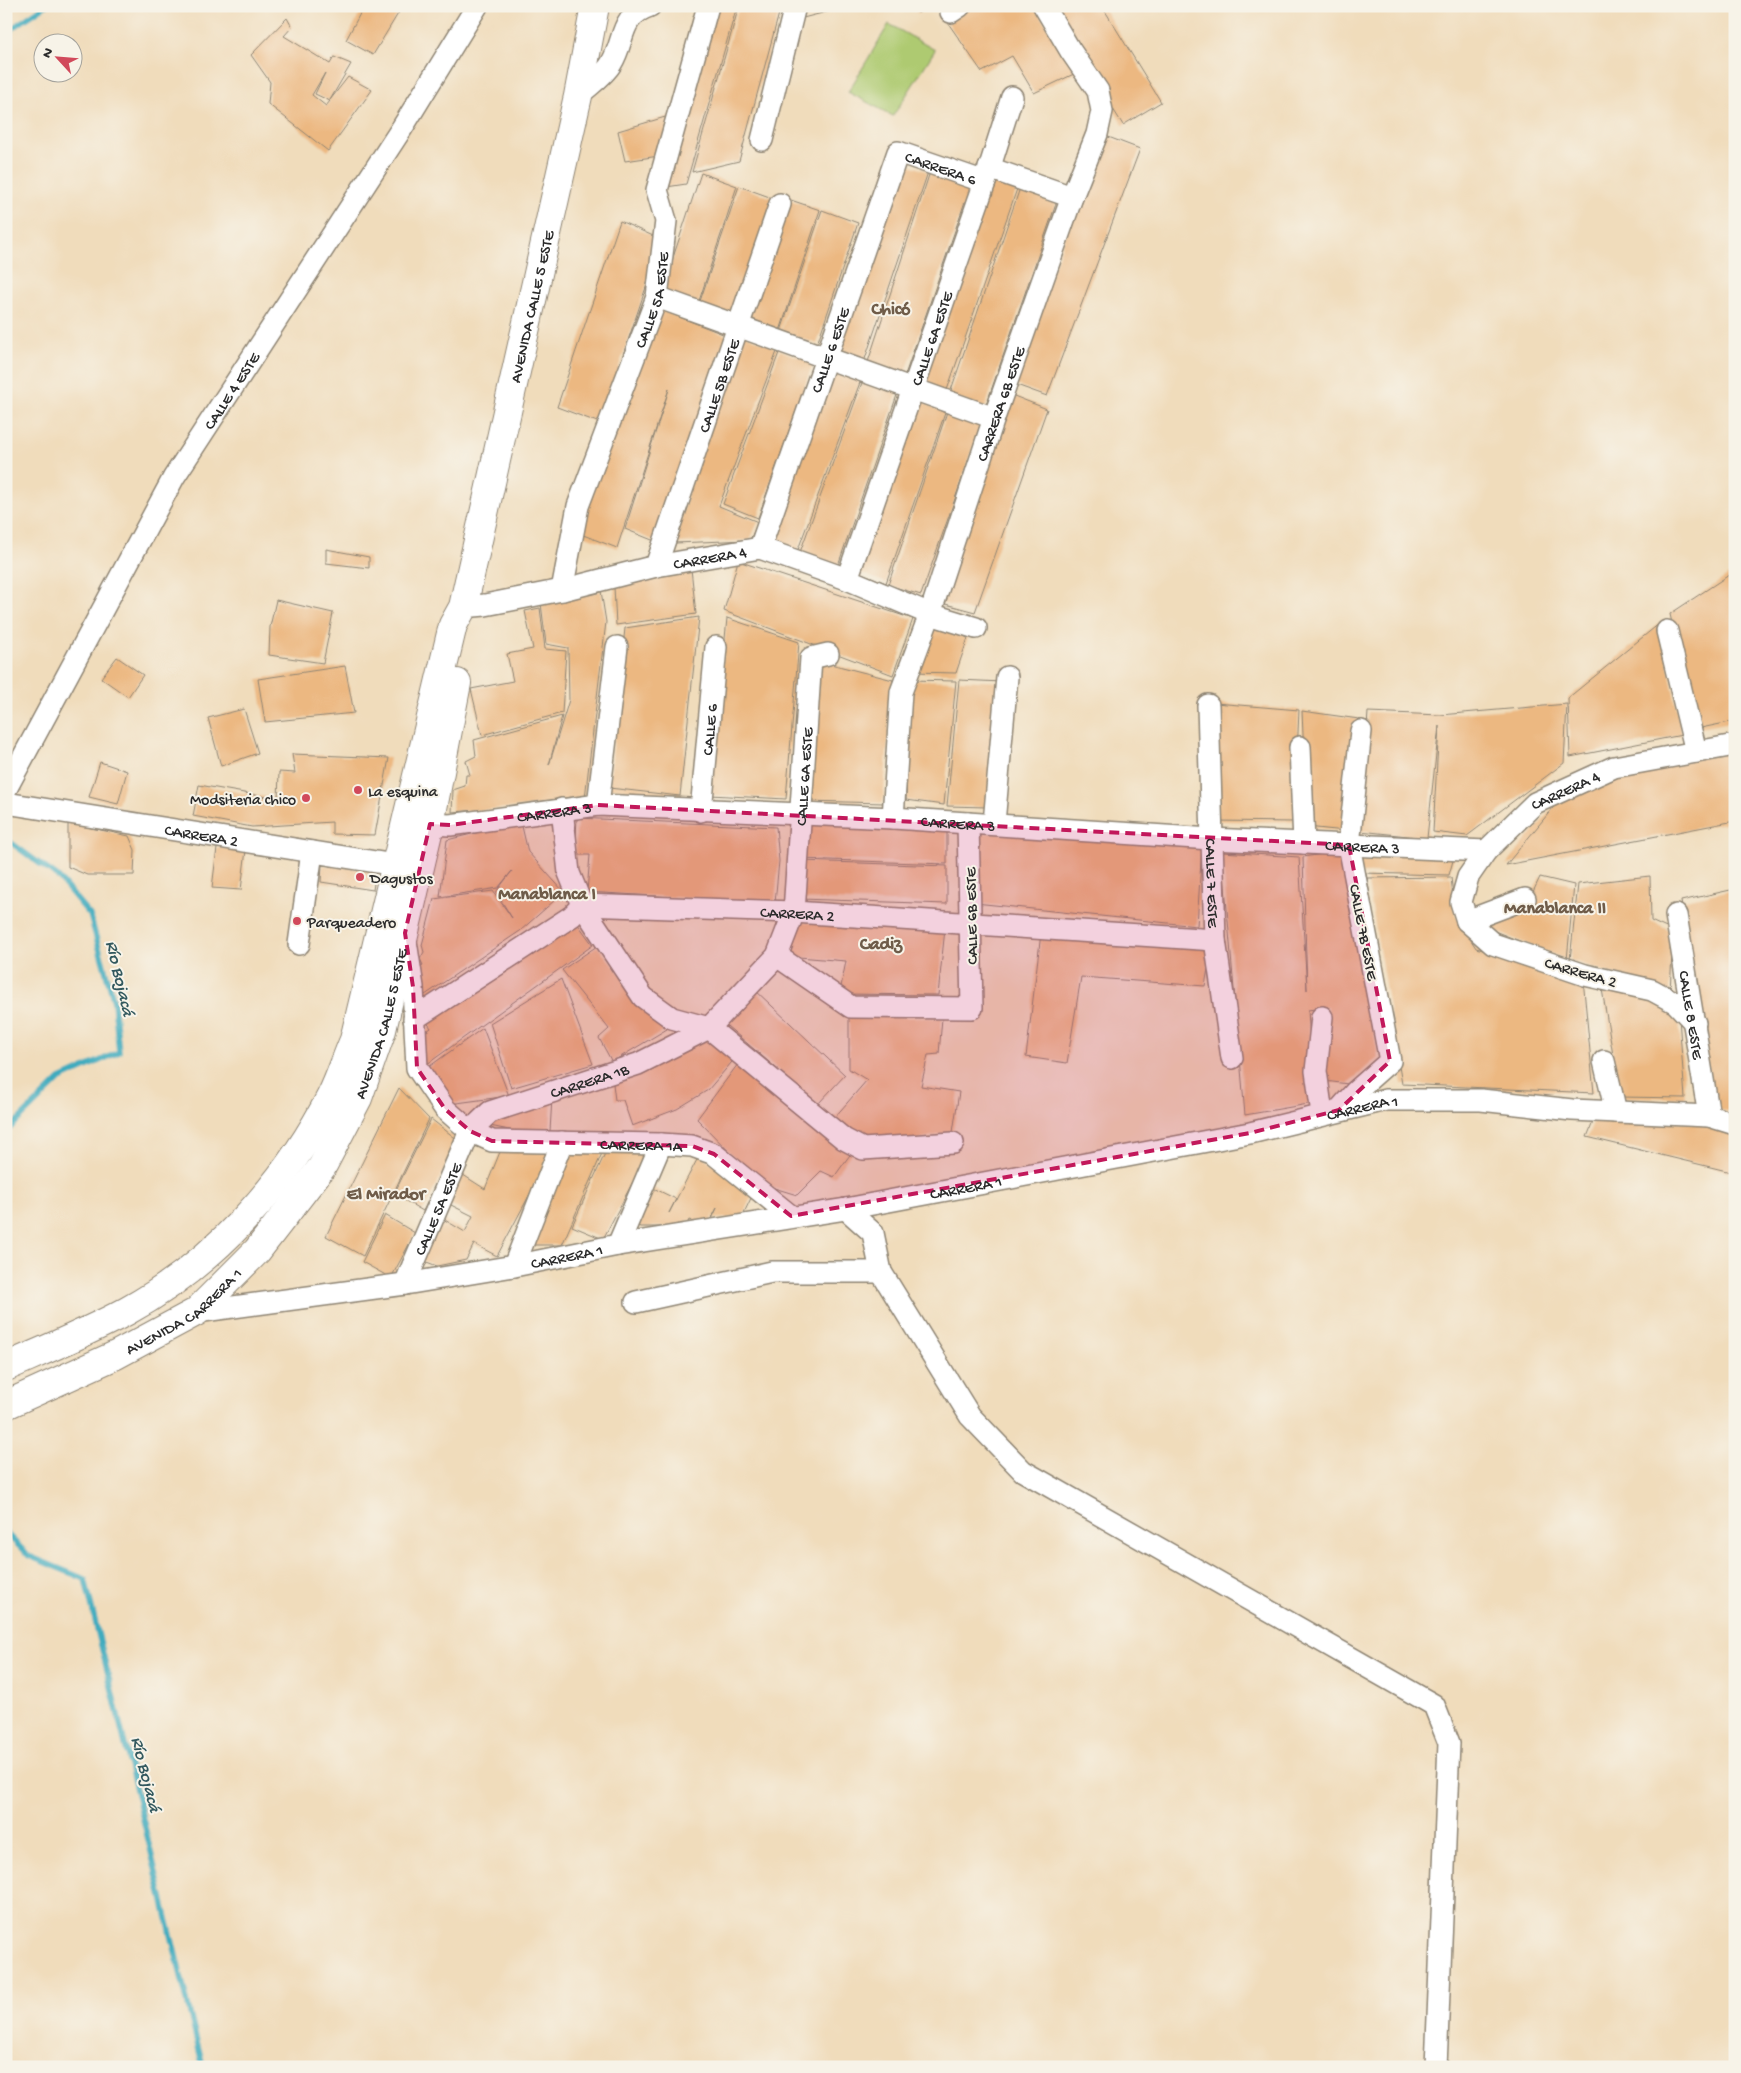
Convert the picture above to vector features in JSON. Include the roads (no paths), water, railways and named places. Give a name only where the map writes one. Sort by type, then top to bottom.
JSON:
[{"type":"main road","name":"AVENIDA CALLE 5 ESTE","points":[[304,1143],[332,1095],[354,1040],[453,625],[463,606],[578,96],[596,6]]},
{"type":"main road","name":"AVENIDA CALLE 5 ESTE","points":[[322,1167],[358,1098],[382,1030],[430,824],[467,628],[463,606]]},
{"type":"main road","name":"AVENIDA CARRERA 1","points":[[6,1367],[128,1310],[194,1266],[253,1211],[304,1143]]},
{"type":"main road","name":"AVENIDA CARRERA 1","points":[[6,1405],[116,1355],[196,1312],[257,1251],[322,1167]]},
{"type":"street","name":"CALLE 4 ESTE","points":[[6,788],[174,476],[402,128],[477,6]]},
{"type":"street","points":[[578,96],[611,64],[627,22],[650,6]]},
{"type":"street","name":"CALLE 5A ESTE","points":[[562,590],[578,506],[657,297],[666,221],[656,190],[708,6]]},
{"type":"street","points":[[762,140],[795,6]]},
{"type":"street","name":"CARRERA 6B ESTE","points":[[893,818],[901,692],[930,614],[994,418],[1072,197],[1097,134],[1102,111],[1098,91],[1070,50],[1044,6]]},
{"type":"street","name":"CALLE 6A ESTE","points":[[848,579],[1012,97]]},
{"type":"street","name":"CARRERA 6","points":[[898,152],[1072,197]]},
{"type":"street","name":"CALLE 6 ESTE","points":[[760,548],[898,152]]},
{"type":"street","name":"CALLE 5B ESTE","points":[[656,566],[780,204]]},
{"type":"street","points":[[657,297],[994,418]]},
{"type":"street","name":"CARRERA 4","points":[[463,606],[485,604],[562,590],[656,566],[760,548],[848,579],[930,614],[976,628]]},
{"type":"street","points":[[1667,631],[1696,752]]},
{"type":"street","points":[[598,804],[617,648]]},
{"type":"street","name":"CALLE 6","points":[[701,810],[716,648]]},
{"type":"street","name":"CALLE 6A ESTE","points":[[794,912],[811,658],[828,654]]},
{"type":"street","points":[[994,824],[1007,676]]},
{"type":"street","name":"CALLE 7 ESTE","points":[[1208,706],[1215,940],[1232,1058]]},
{"type":"street","name":"CALLE 7B ESTE","points":[[1331,1112],[1390,1062],[1349,845],[1361,731]]},
{"type":"street","name":"CARRERA 4","points":[[1467,920],[1461,902],[1468,877],[1486,851],[1535,803],[1614,767],[1735,745]]},
{"type":"street","points":[[1300,748],[1304,843]]},
{"type":"street","name":"CARRERA 2","points":[[6,803],[395,865]]},
{"type":"street","name":"CARRERA 3","points":[[430,824],[450,825],[598,804],[893,818],[1304,843],[1486,851]]},
{"type":"street","points":[[562,809],[569,874],[582,905],[643,997],[672,1018],[709,1028],[844,1139],[864,1149],[953,1143]]},
{"type":"street","name":"CALLE 6B ESTE","points":[[777,956],[851,1007],[972,1008],[968,823]]},
{"type":"street","points":[[299,944],[312,852]]},
{"type":"street","points":[[1467,920],[1525,899]]},
{"type":"street","points":[[414,1019],[572,916],[582,905]]},
{"type":"street","name":"CARRERA 2","points":[[582,905],[794,912],[1215,940]]},
{"type":"street","name":"CARRERA 1B","points":[[470,1131],[490,1112],[638,1064],[709,1028],[777,956],[794,912]]},
{"type":"street","name":"CALLE 8 ESTE","points":[[1676,915],[1709,1116]]},
{"type":"street","name":"CARRERA 2","points":[[1467,920],[1493,944],[1585,975],[1652,990],[1676,1003],[1695,1023]]},
{"type":"street","name":"CARRERA 1A","points":[[405,933],[413,988],[417,1068],[445,1109],[470,1131],[492,1141],[692,1146],[714,1154],[791,1216]]},
{"type":"street","points":[[1322,1017],[1316,1071],[1331,1112]]},
{"type":"street","points":[[1604,1061],[1616,1112]]},
{"type":"street","name":"CARRERA 1","points":[[196,1312],[405,1284],[514,1266],[618,1245],[791,1216],[846,1209],[1250,1133],[1386,1100],[1481,1100],[1572,1110],[1709,1116],[1735,1124]]},
{"type":"street","name":"CALLE 5A ESTE","points":[[405,1284],[470,1131]]},
{"type":"street","points":[[514,1266],[562,1142]]},
{"type":"street","points":[[618,1245],[661,1144]]},
{"type":"street","points":[[846,1209],[873,1233],[881,1272],[970,1416],[1023,1471],[1434,1705],[1449,1744],[1436,2067]]},
{"type":"street","points":[[636,1302],[772,1272],[881,1272]]},
{"type":"waterway","name":"Río Bojacá","points":[[6,43],[11,29],[45,6]]},
{"type":"waterway","name":"Río Bojacá","points":[[6,839],[58,877],[90,915],[114,1002],[119,1052],[60,1079],[6,1132]]},
{"type":"waterway","name":"Río Bojacá","points":[[6,1533],[29,1556],[85,1579],[203,2067]]},
{"type":"place","name":"La esquina","points":[[358,790]]},
{"type":"place","name":"Modsiteria chico","points":[[306,798]]},
{"type":"place","name":"Dagustos","points":[[360,877]]},
{"type":"place","name":"Parqueadero","points":[[297,921]]},
{"type":"district","name":"Chicó","points":[[891,308]]},
{"type":"district","name":"Manablanca I","points":[[547,893]]},
{"type":"district","name":"Manablanca II","points":[[1555,907]]},
{"type":"district","name":"Cadiz","points":[[881,943]]},
{"type":"district","name":"El Mirador","points":[[386,1193]]}]
